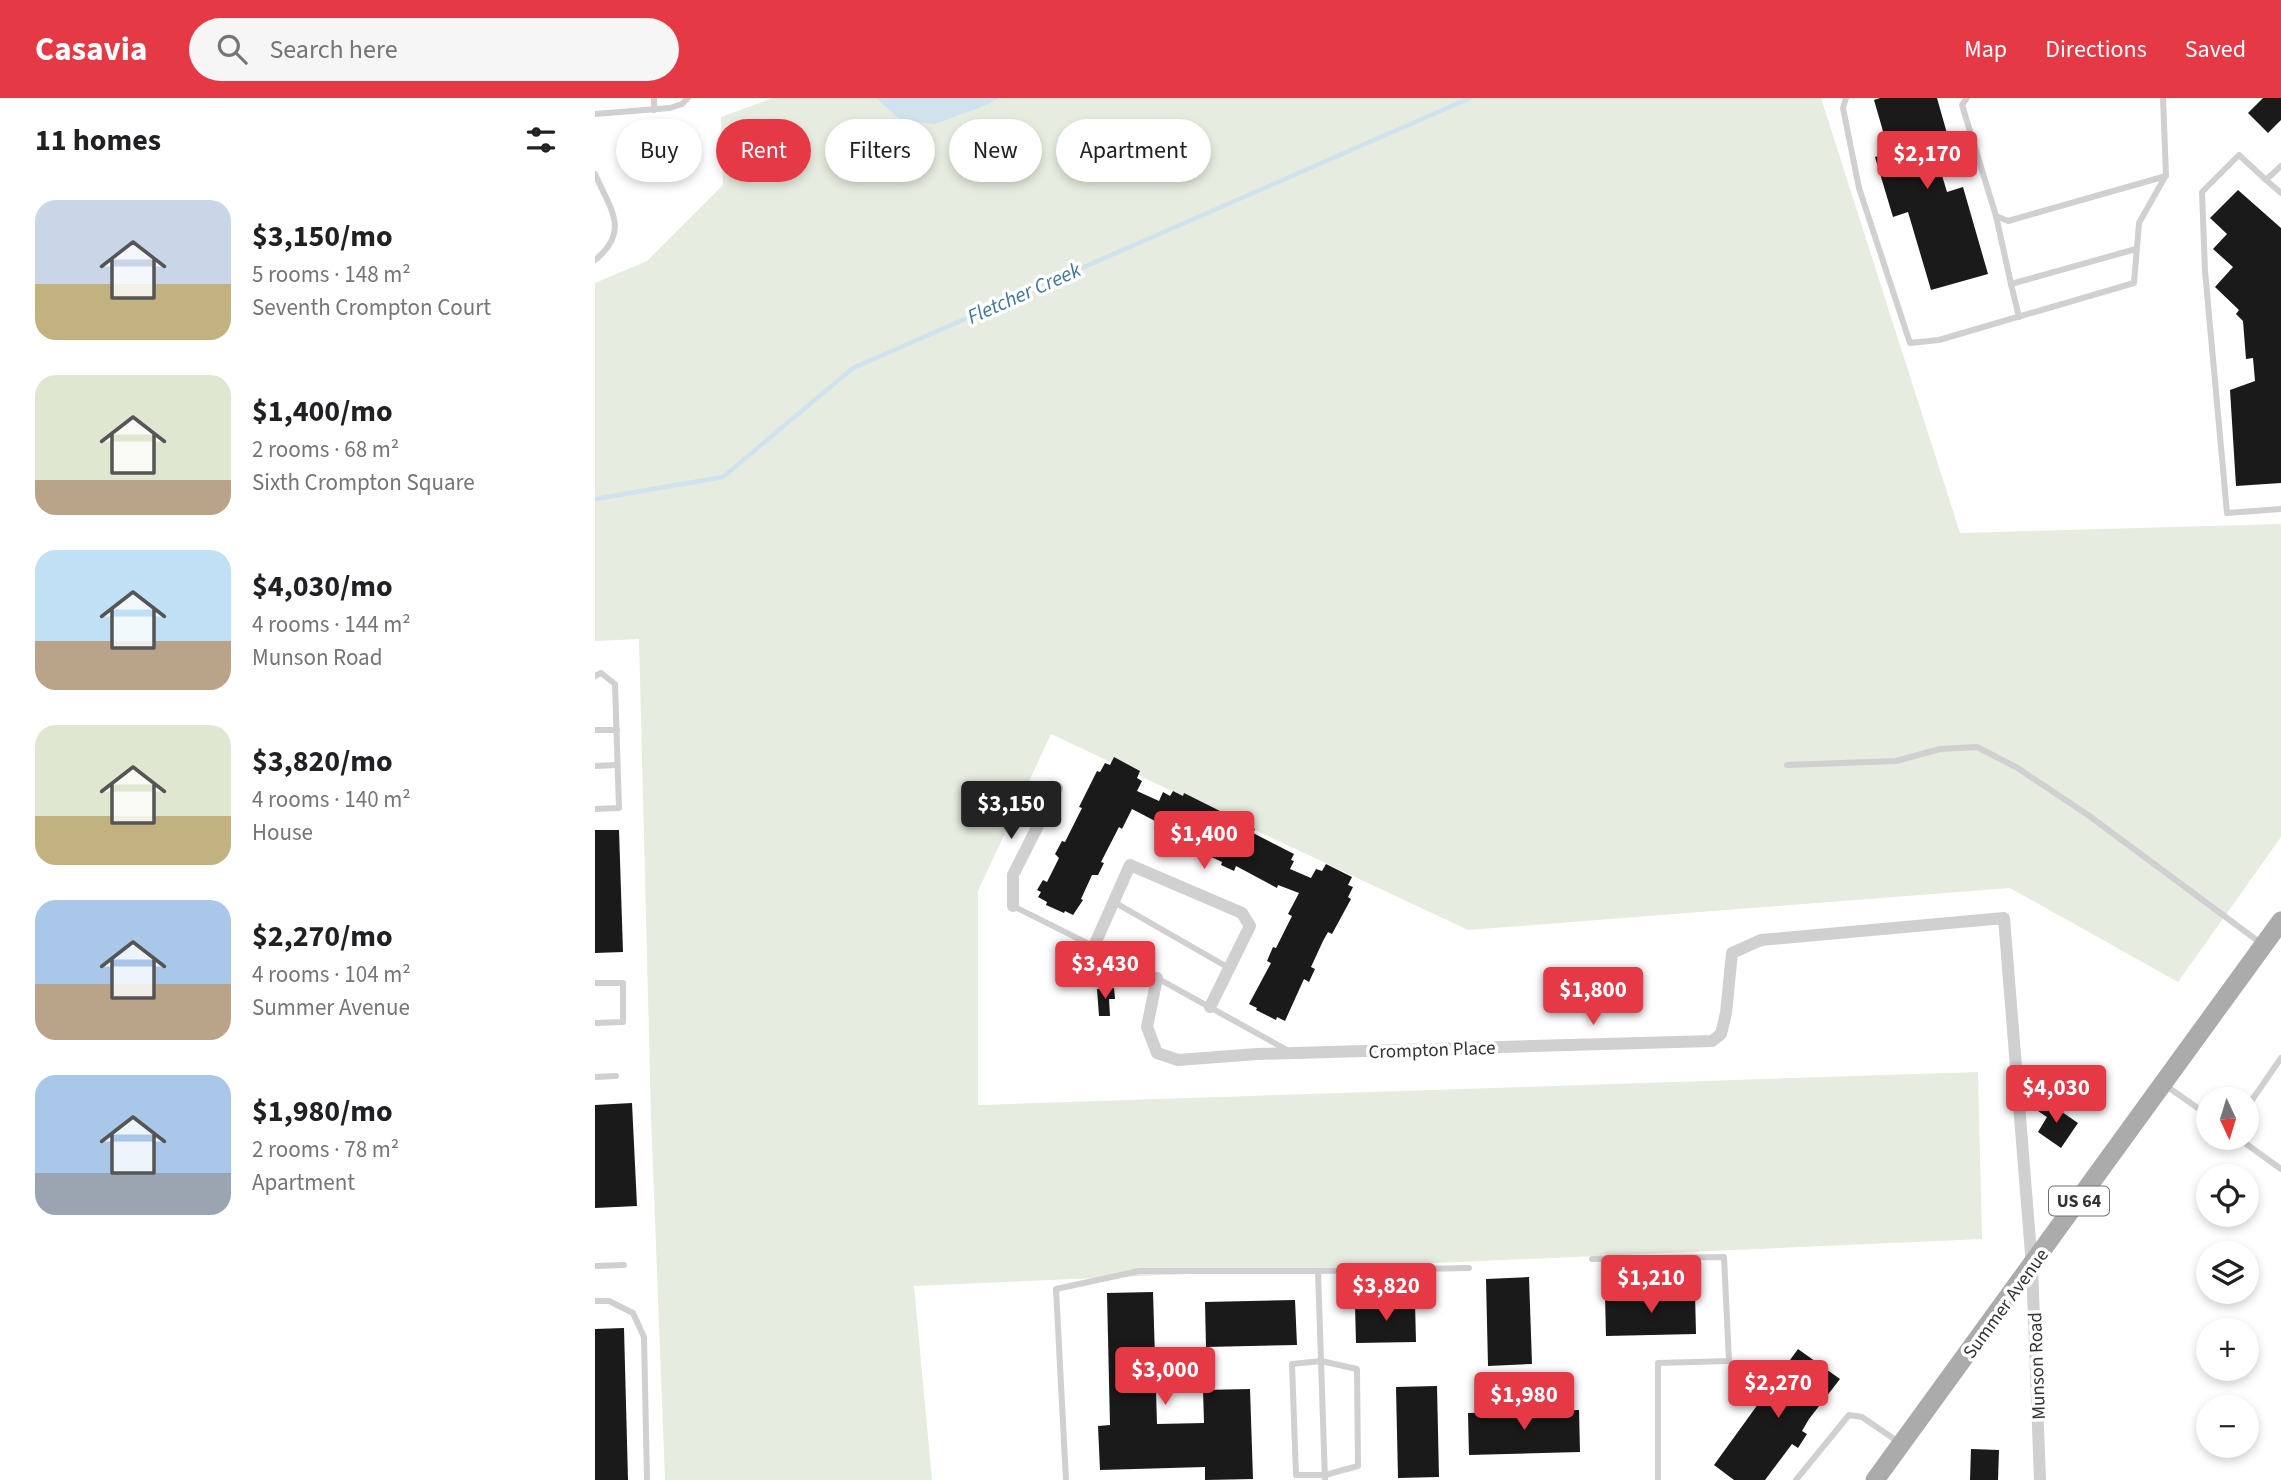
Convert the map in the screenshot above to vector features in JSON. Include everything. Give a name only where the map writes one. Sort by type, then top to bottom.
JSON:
[{"type":"main road","name":"Summer Avenue","points":[[1875,1480],[2275,932]]},
{"type":"street","points":[[1013,905],[1013,875],[1057,788]]},
{"type":"street","points":[[1094,946],[1130,865],[1242,913],[1250,926],[1210,1007]]},
{"type":"street","name":"Crompton Place","points":[[1157,978],[1147,1027],[1157,1053],[1178,1059],[1292,1053],[1712,1041],[1721,1034],[1732,953],[1761,940],[2004,918]]},
{"type":"street","name":"Munson Road","points":[[2004,918],[2032,1266],[2039,1480]]},
{"type":"lane","points":[[654,98],[654,110]]},
{"type":"lane","points":[[595,114],[670,108],[682,104],[688,98]]},
{"type":"lane","points":[[1846,98],[1843,108],[1859,188],[1910,343],[1939,340],[2134,283],[2139,223],[2166,176],[2163,98]]},
{"type":"lane","points":[[1967,98],[1962,105],[1996,216],[2019,317]]},
{"type":"lane","points":[[2281,193],[2239,155],[2202,191],[2204,245],[2227,513],[2281,509]]},
{"type":"lane","points":[[2266,180],[2281,166]]},
{"type":"lane","points":[[595,174],[616,225],[611,246],[595,260]]},
{"type":"lane","points":[[1996,216],[2008,221],[2166,176]]},
{"type":"lane","points":[[2011,284],[2136,249]]},
{"type":"lane","points":[[595,676],[601,673],[615,684],[619,808],[595,809]]},
{"type":"lane","points":[[595,730],[617,730]]},
{"type":"lane","points":[[1787,765],[1896,761],[1940,749],[1977,747],[2015,767],[2275,932]]},
{"type":"lane","points":[[595,766],[617,765]]},
{"type":"lane","points":[[1114,902],[1229,968]]},
{"type":"lane","points":[[1013,905],[1157,978],[1292,1053]]},
{"type":"lane","points":[[595,983],[623,983],[623,1022],[595,1023]]},
{"type":"lane","points":[[2259,1090],[2281,1058]]},
{"type":"lane","points":[[595,1077],[616,1076]]},
{"type":"lane","points":[[2164,1084],[2196,1107]]},
{"type":"lane","points":[[2255,1150],[2281,1169]]},
{"type":"lane","points":[[1592,1259],[1724,1257],[1728,1361],[1658,1363],[1658,1480]]},
{"type":"lane","points":[[595,1266],[624,1265]]},
{"type":"lane","points":[[1066,1480],[1056,1289],[1139,1270],[1469,1268]]},
{"type":"lane","points":[[1318,1271],[1325,1477]]},
{"type":"lane","points":[[595,1301],[608,1301],[633,1313],[644,1337],[647,1480]]},
{"type":"lane","points":[[1321,1361],[1357,1369],[1358,1465],[1325,1477],[1296,1475],[1292,1364],[1321,1361]]},
{"type":"lane","points":[[1796,1480],[1849,1415],[1862,1417],[1901,1444]]},
{"type":"shaded area","points":[[773,98],[876,98],[899,119],[825,119],[825,182],[935,182],[935,119],[906,119],[989,104],[999,98],[1821,98],[1960,533],[2281,524],[2281,837],[2178,982],[2010,888],[1468,930],[1051,734],[978,891],[978,1105],[1978,1072],[1982,1239],[914,1286],[932,1480],[665,1480],[651,1116],[639,639],[595,641],[595,283],[647,261],[723,185],[723,182],[811,182],[811,119],[721,117]]},
{"type":"water","points":[[876,98],[999,98],[935,124],[935,119],[899,119]]},
{"type":"building","points":[[1937,98],[1950,144],[1934,149],[1947,192],[1963,187],[1988,274],[1931,290],[1908,212],[1893,217],[1875,157],[1889,152],[1874,100]]},
{"type":"building","points":[[2263,98],[2281,98],[2281,120],[2268,133],[2248,113]]},
{"type":"building","points":[[2238,190],[2281,228],[2281,483],[2236,486],[2230,390],[2255,381],[2253,358],[2246,359],[2243,321],[2236,314],[2239,310],[2215,287],[2233,267],[2213,249],[2227,234],[2210,218]]},
{"type":"building","points":[[1114,757],[1140,771],[1137,778],[1142,781],[1137,791],[1159,801],[1163,792],[1170,796],[1173,791],[1183,796],[1184,793],[1220,811],[1219,814],[1255,829],[1253,833],[1294,854],[1290,869],[1311,878],[1316,869],[1322,871],[1326,864],[1352,877],[1348,885],[1353,887],[1348,897],[1351,899],[1332,934],[1328,932],[1323,941],[1311,967],[1315,969],[1309,982],[1304,979],[1285,1021],[1277,1017],[1276,1020],[1249,1004],[1271,963],[1267,961],[1292,916],[1288,914],[1299,893],[1278,885],[1277,888],[1236,866],[1234,871],[1221,865],[1222,862],[1162,835],[1164,832],[1154,828],[1157,822],[1132,809],[1122,829],[1119,827],[1101,862],[1104,863],[1098,875],[1092,875],[1081,899],[1083,900],[1073,915],[1046,905],[1047,902],[1038,897],[1041,892],[1037,890],[1043,880],[1047,882],[1059,858],[1055,854],[1062,841],[1065,842],[1097,771],[1100,772],[1105,763],[1110,765]]},
{"type":"building","points":[[595,830],[619,830],[623,952],[595,953]]},
{"type":"building","points":[[1114,988],[1115,999],[1109,999],[1110,1016],[1099,1016],[1097,989]]},
{"type":"building","points":[[2046,1101],[2078,1123],[2061,1148],[2038,1132],[2047,1117],[2038,1111]]},
{"type":"building","points":[[632,1103],[637,1206],[595,1208],[595,1105]]},
{"type":"building","points":[[1529,1277],[1532,1364],[1488,1366],[1486,1279]]},
{"type":"building","points":[[1153,1292],[1157,1424],[1204,1423],[1203,1390],[1250,1389],[1253,1479],[1205,1480],[1205,1467],[1100,1470],[1098,1426],[1110,1425],[1107,1293]]},
{"type":"building","points":[[1695,1293],[1696,1334],[1606,1336],[1605,1295]]},
{"type":"building","points":[[1295,1300],[1297,1345],[1206,1347],[1205,1302]]},
{"type":"building","points":[[1415,1303],[1416,1342],[1356,1343],[1355,1305]]},
{"type":"building","points":[[624,1328],[628,1480],[595,1480],[595,1329]]},
{"type":"building","points":[[1798,1349],[1840,1379],[1809,1419],[1802,1431],[1807,1434],[1798,1448],[1792,1444],[1765,1480],[1734,1480],[1714,1465]]},
{"type":"building","points":[[1437,1386],[1439,1477],[1398,1478],[1396,1387]]},
{"type":"building","points":[[1579,1410],[1580,1452],[1469,1455],[1468,1413]]},
{"type":"building","points":[[1971,1449],[1999,1450],[1998,1480],[1970,1480]]},
{"type":"waterway","name":"Fletcher Creek","points":[[595,499],[723,477],[853,368],[1470,98]]}]
